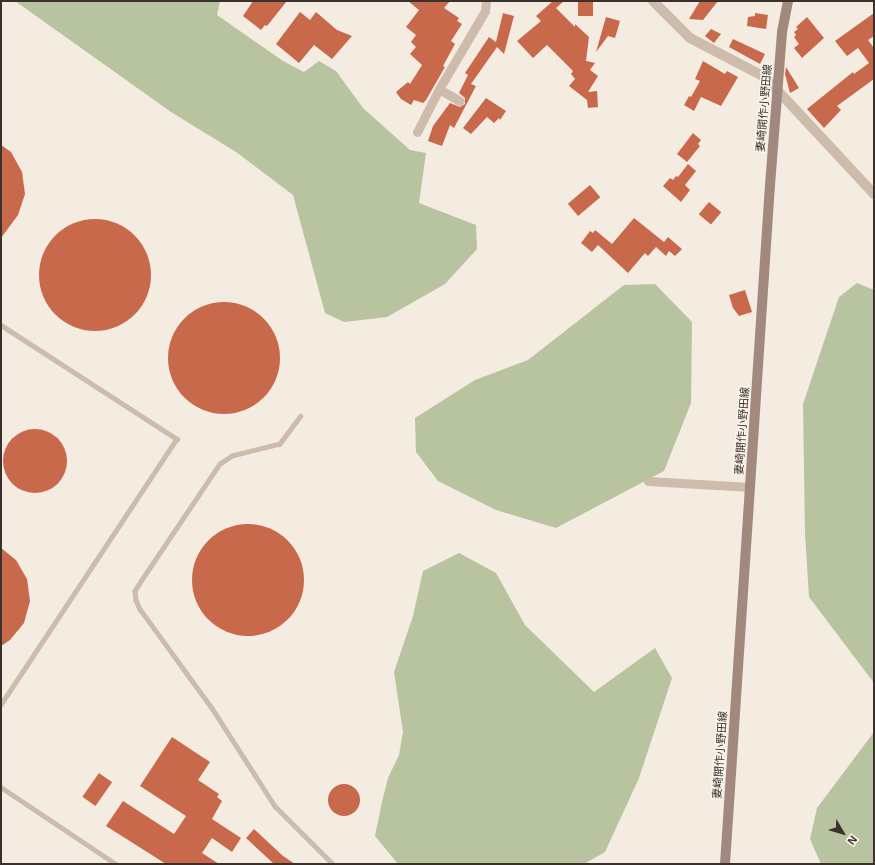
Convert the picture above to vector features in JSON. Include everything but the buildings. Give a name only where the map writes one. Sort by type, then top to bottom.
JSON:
[{"type":"main road","name":"妻崎開作小野田線","points":[[725,864],[778,91],[788,1]]},
{"type":"street","points":[[417,132],[439,89],[485,11],[486,1]]},
{"type":"street","points":[[653,1],[690,38],[760,74],[778,91],[874,194]]},
{"type":"street","points":[[439,89],[460,101]]},
{"type":"street","points":[[648,481],[750,487]]},
{"type":"lane","points":[[1,325],[177,439],[1,705]]},
{"type":"lane","points":[[301,416],[280,444],[225,458],[135,591],[136,600],[140,609],[212,708],[275,806],[333,864]]},
{"type":"lane","points":[[1,788],[116,864]]},
{"type":"green space","points":[[15,1],[220,1],[217,15],[283,61],[304,72],[319,61],[336,71],[363,108],[410,150],[426,153],[419,203],[476,225],[477,249],[445,284],[387,317],[344,322],[325,313],[293,195],[236,152],[171,112]]},
{"type":"green space","points":[[857,283],[874,290],[874,683],[809,597],[805,533],[803,404],[839,297]]},
{"type":"green space","points":[[655,284],[692,322],[691,403],[664,471],[556,528],[496,510],[438,481],[416,452],[415,418],[475,380],[528,360],[624,285]]},
{"type":"green space","points":[[459,553],[496,573],[525,625],[594,692],[655,648],[672,678],[639,778],[605,852],[584,864],[398,864],[375,836],[388,778],[399,755],[403,732],[394,672],[413,616],[423,571]]},
{"type":"green space","points":[[874,732],[874,864],[821,864],[810,839],[817,808]]}]
